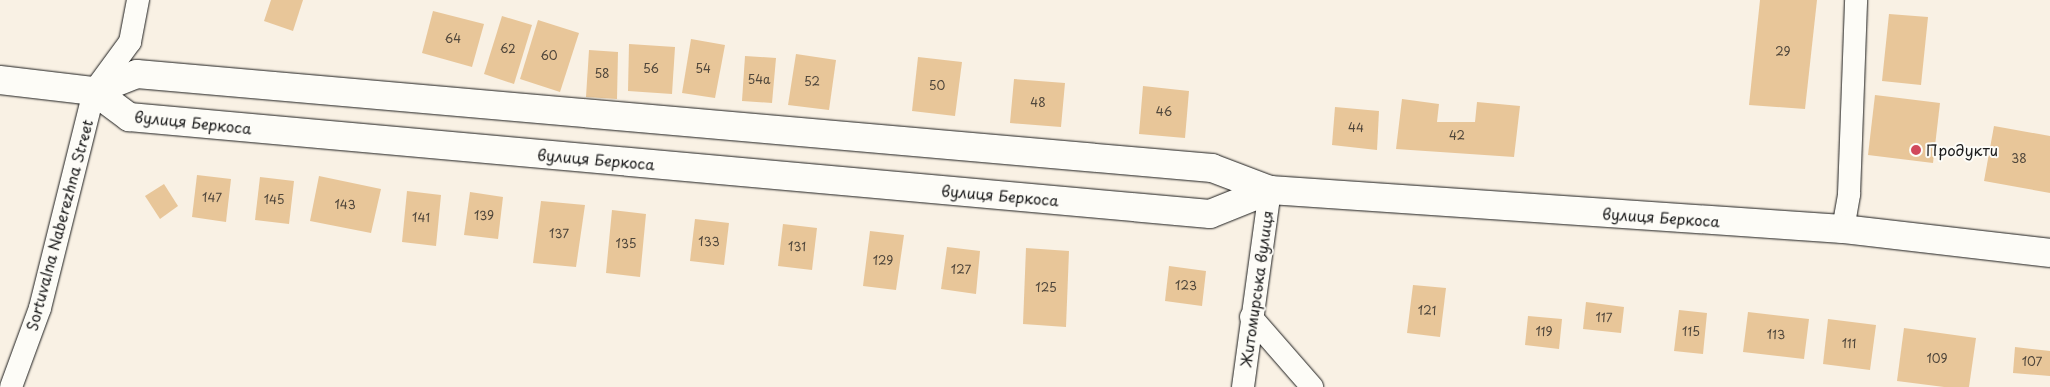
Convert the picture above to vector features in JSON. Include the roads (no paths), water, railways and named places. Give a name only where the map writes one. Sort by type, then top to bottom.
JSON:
[{"type":"street","points":[[0,80],[94,91],[130,42],[138,0]]},
{"type":"street","points":[[1843,229],[1849,194],[1856,0]]},
{"type":"street","name":"вулиця Беркоса","points":[[94,91],[138,74],[1212,168],[1270,190],[1843,229],[2050,253]]},
{"type":"street","name":"вулиця Беркоса","points":[[94,91],[129,117],[1210,214],[1270,190]]},
{"type":"street","name":"Sortuvalna Naberezhna Street","points":[[11,387],[40,308],[94,91]]},
{"type":"street","name":"Житомирська вулиця","points":[[1243,387],[1251,317],[1270,190]]},
{"type":"street","points":[[1251,317],[1312,387]]},
{"type":"place","name":"Продукти","points":[[1916,150]]}]
